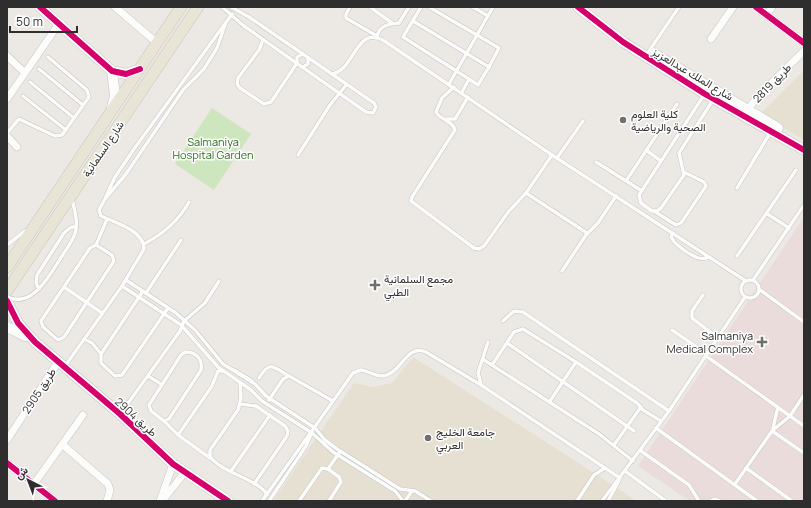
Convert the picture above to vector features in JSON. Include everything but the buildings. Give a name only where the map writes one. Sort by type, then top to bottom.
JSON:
[{"type":"main road","name":"شارع السلمانية","points":[[7,267],[140,69],[156,42],[181,7]]},
{"type":"main road","name":"شارع السلمانية","points":[[7,291],[199,7]]},
{"type":"street","points":[[40,7],[58,25],[112,71],[126,74],[140,69]]},
{"type":"street","points":[[115,7],[156,42]]},
{"type":"street","name":"شارع الملك عبدالعزيز","points":[[578,7],[623,42],[745,113],[804,144]]},
{"type":"street","points":[[711,39],[733,7]]},
{"type":"street","points":[[756,7],[804,43]]},
{"type":"street","points":[[767,14],[772,7]]},
{"type":"street","points":[[7,98],[58,25]]},
{"type":"street","name":"شارع الملك عبدالعزيز","points":[[609,30],[622,35],[649,51],[711,93]]},
{"type":"street","name":"طريق 2819","points":[[745,113],[804,51]]},
{"type":"street","points":[[7,56],[24,72]]},
{"type":"street","points":[[112,71],[115,96],[112,109]]},
{"type":"street","name":"شارع الملك عبدالعزيز","points":[[745,113],[770,132],[804,150]]},
{"type":"street","points":[[7,134],[17,147]]},
{"type":"street","name":"طريق 2904","points":[[7,301],[18,323],[35,342],[120,414],[173,464],[228,501]]},
{"type":"street","name":"طريق 2904","points":[[7,327],[35,342]]},
{"type":"street","name":"طريق 2905","points":[[7,440],[61,364]]},
{"type":"street","points":[[34,484],[83,415]]},
{"type":"street","points":[[63,445],[108,484],[110,490],[107,501]]},
{"type":"street","points":[[7,463],[55,501]]},
{"type":"street","points":[[161,501],[173,464]]},
{"type":"street","points":[[161,501],[185,472]]},
{"type":"lane","points":[[61,364],[84,338],[122,286],[142,255],[144,244],[137,234],[107,219],[99,213],[105,199],[116,177],[134,148],[213,38],[225,25],[232,14],[233,8],[249,17],[374,103],[376,107],[375,112],[371,114],[366,112],[263,40],[242,24],[232,14],[222,7]]},
{"type":"lane","points":[[350,7],[346,14],[346,18],[377,36],[462,92],[557,158],[708,257],[746,281],[753,280],[758,284],[760,290],[804,322]]},
{"type":"lane","points":[[370,7],[393,23]]},
{"type":"lane","points":[[332,74],[343,69],[364,40],[377,36],[382,27],[393,23],[399,23],[409,7]]},
{"type":"lane","points":[[421,7],[403,37],[478,85],[499,48],[430,7]]},
{"type":"lane","points":[[473,7],[488,16]]},
{"type":"lane","points":[[449,84],[493,7]]},
{"type":"lane","points":[[649,51],[679,7]]},
{"type":"lane","points":[[413,21],[489,67]]},
{"type":"lane","points":[[105,199],[126,174],[183,90],[204,69],[218,48],[225,25]]},
{"type":"lane","points":[[263,40],[259,50],[237,81],[240,88],[264,104],[269,104],[297,63],[297,57],[303,54]]},
{"type":"lane","points":[[7,134],[19,119],[55,136],[62,136],[89,97],[87,90],[48,57]]},
{"type":"lane","points":[[303,67],[308,64],[308,58]]},
{"type":"lane","points":[[39,69],[83,105]]},
{"type":"lane","points":[[462,92],[470,79]]},
{"type":"lane","points":[[30,82],[74,118]]},
{"type":"lane","points":[[298,155],[347,84]]},
{"type":"lane","points":[[454,87],[440,102],[436,109],[440,117],[454,126],[455,130],[412,197],[412,203],[479,249],[484,246],[509,210],[526,193],[552,154]]},
{"type":"lane","points":[[684,172],[704,182],[706,186],[681,223],[676,225],[641,203],[639,198],[688,120],[711,93]]},
{"type":"lane","points":[[654,211],[661,208],[682,179],[684,172],[679,158],[679,153],[697,125],[711,93]]},
{"type":"lane","points":[[23,96],[66,130]]},
{"type":"lane","points":[[440,117],[448,120],[455,119],[468,97]]},
{"type":"lane","points":[[626,181],[677,104]]},
{"type":"lane","points":[[688,120],[697,125]]},
{"type":"lane","points":[[557,158],[583,121]]},
{"type":"lane","points":[[737,188],[770,132]]},
{"type":"lane","points":[[646,150],[661,161]]},
{"type":"lane","points":[[596,162],[642,192]]},
{"type":"lane","points":[[737,256],[796,170]]},
{"type":"lane","points":[[526,193],[587,233]]},
{"type":"lane","points":[[7,296],[13,299],[26,297],[39,289],[50,276],[72,239],[76,226],[72,195]]},
{"type":"lane","points":[[562,271],[587,233],[598,223],[616,196]]},
{"type":"lane","points":[[144,244],[167,230],[183,214],[189,202]]},
{"type":"lane","points":[[753,280],[804,205]]},
{"type":"lane","points":[[766,213],[789,228]]},
{"type":"lane","points":[[96,245],[112,255],[114,260],[64,337],[61,340],[57,339],[42,327],[41,321],[90,248],[96,245],[107,219]]},
{"type":"lane","points":[[7,245],[34,225]]},
{"type":"lane","points":[[39,289],[36,283],[37,274],[64,233],[70,228],[76,226]]},
{"type":"lane","points":[[673,234],[672,240],[682,248],[703,260],[708,257]]},
{"type":"lane","points":[[101,354],[139,297],[181,240]]},
{"type":"lane","points":[[126,280],[184,320],[229,369],[257,386],[270,399],[315,428],[325,440],[340,451],[400,489],[412,491],[431,501]]},
{"type":"lane","points":[[120,414],[182,327],[184,320],[205,303],[220,281]]},
{"type":"lane","points":[[745,297],[741,289],[746,281]]},
{"type":"lane","points":[[122,286],[182,327],[223,371],[240,382],[267,404],[312,433],[322,444],[395,491],[404,501],[412,491]]},
{"type":"lane","points":[[64,287],[102,312]]},
{"type":"lane","points":[[745,297],[754,298],[760,290]]},
{"type":"lane","points":[[703,295],[692,311],[692,318],[718,338]]},
{"type":"lane","points":[[602,501],[641,451],[745,297]]},
{"type":"lane","points":[[84,338],[92,343],[101,354],[102,365],[115,376],[122,376],[168,308]]},
{"type":"lane","points":[[504,321],[514,311],[522,312],[669,411]]},
{"type":"lane","points":[[492,365],[516,330],[523,328],[637,402],[660,422]]},
{"type":"lane","points":[[672,330],[804,426]]},
{"type":"lane","points":[[482,385],[478,373],[484,360],[484,351],[488,342]]},
{"type":"lane","points":[[507,343],[634,432]]},
{"type":"lane","points":[[262,501],[355,371],[361,370],[377,376],[388,375],[397,369],[410,353],[416,350],[426,352],[482,385],[620,478]]},
{"type":"lane","points":[[164,421],[169,419],[200,373],[202,365],[199,358],[192,353],[182,353],[150,402],[149,407],[151,411],[178,435],[212,460],[254,484],[261,486],[267,495]]},
{"type":"lane","points":[[484,360],[550,401],[614,445],[633,461]]},
{"type":"lane","points":[[550,401],[576,362]]},
{"type":"lane","points":[[259,378],[265,368],[268,366],[272,367],[333,401]]},
{"type":"lane","points":[[178,435],[212,386],[218,371],[223,371]]},
{"type":"lane","points":[[148,376],[161,384]]},
{"type":"lane","points":[[267,404],[283,379],[289,376]]},
{"type":"lane","points":[[212,460],[210,450],[238,410],[240,404],[240,382]]},
{"type":"lane","points":[[735,484],[772,431],[790,416],[804,395]]},
{"type":"lane","points":[[240,404],[252,405],[270,415],[285,426],[288,433],[254,484]]},
{"type":"lane","points":[[614,445],[641,407]]},
{"type":"lane","points":[[772,431],[778,407]]},
{"type":"lane","points":[[231,471],[270,415]]},
{"type":"lane","points":[[656,428],[757,501]]},
{"type":"lane","points":[[772,431],[804,453]]},
{"type":"lane","points":[[269,501],[306,446],[312,433]]},
{"type":"lane","points":[[328,469],[340,451]]},
{"type":"lane","points":[[641,451],[689,485],[698,501]]},
{"type":"lane","points":[[299,501],[322,468],[328,469],[339,477],[341,482],[329,501]]},
{"type":"lane","points":[[577,501],[594,475],[605,468]]},
{"type":"lane","points":[[746,468],[792,501]]},
{"type":"lane","points":[[625,471],[666,501]]},
{"type":"lane","points":[[608,501],[620,478]]},
{"type":"lane","points":[[710,501],[715,499],[720,501]]},
{"type":"shaded area","points":[[804,70],[804,140],[760,114]]},
{"type":"shaded area","name":"Salmaniya Medical Complex","points":[[804,217],[804,501],[690,501],[638,466]]},
{"type":"shaded area","name":"جامعة الخليج العربي","points":[[413,357],[636,501],[273,501],[354,383],[372,387],[392,383]]},
{"type":"green space","name":"Salmaniya Hospital Garden","points":[[212,108],[251,134],[214,190],[175,164]]},
{"type":"cycle path","points":[[40,7],[112,71],[126,74],[140,69]]},
{"type":"cycle path","points":[[578,7],[623,42],[705,94],[804,150]]},
{"type":"cycle path","points":[[756,7],[804,43]]},
{"type":"cycle path","points":[[7,301],[18,323],[35,342],[120,414],[173,464],[228,501]]},
{"type":"cycle path","points":[[7,463],[55,501]]},
{"type":"place","name":"كلية العلوم الصحية والرياضية","points":[[623,120]]},
{"type":"place","name":"مجمع السلمانية الطبي","points":[[375,285]]},
{"type":"place","name":"Salmaniya Medical Complex","points":[[762,342]]},
{"type":"place","name":"جامعة الخليج العربي","points":[[428,438]]}]
